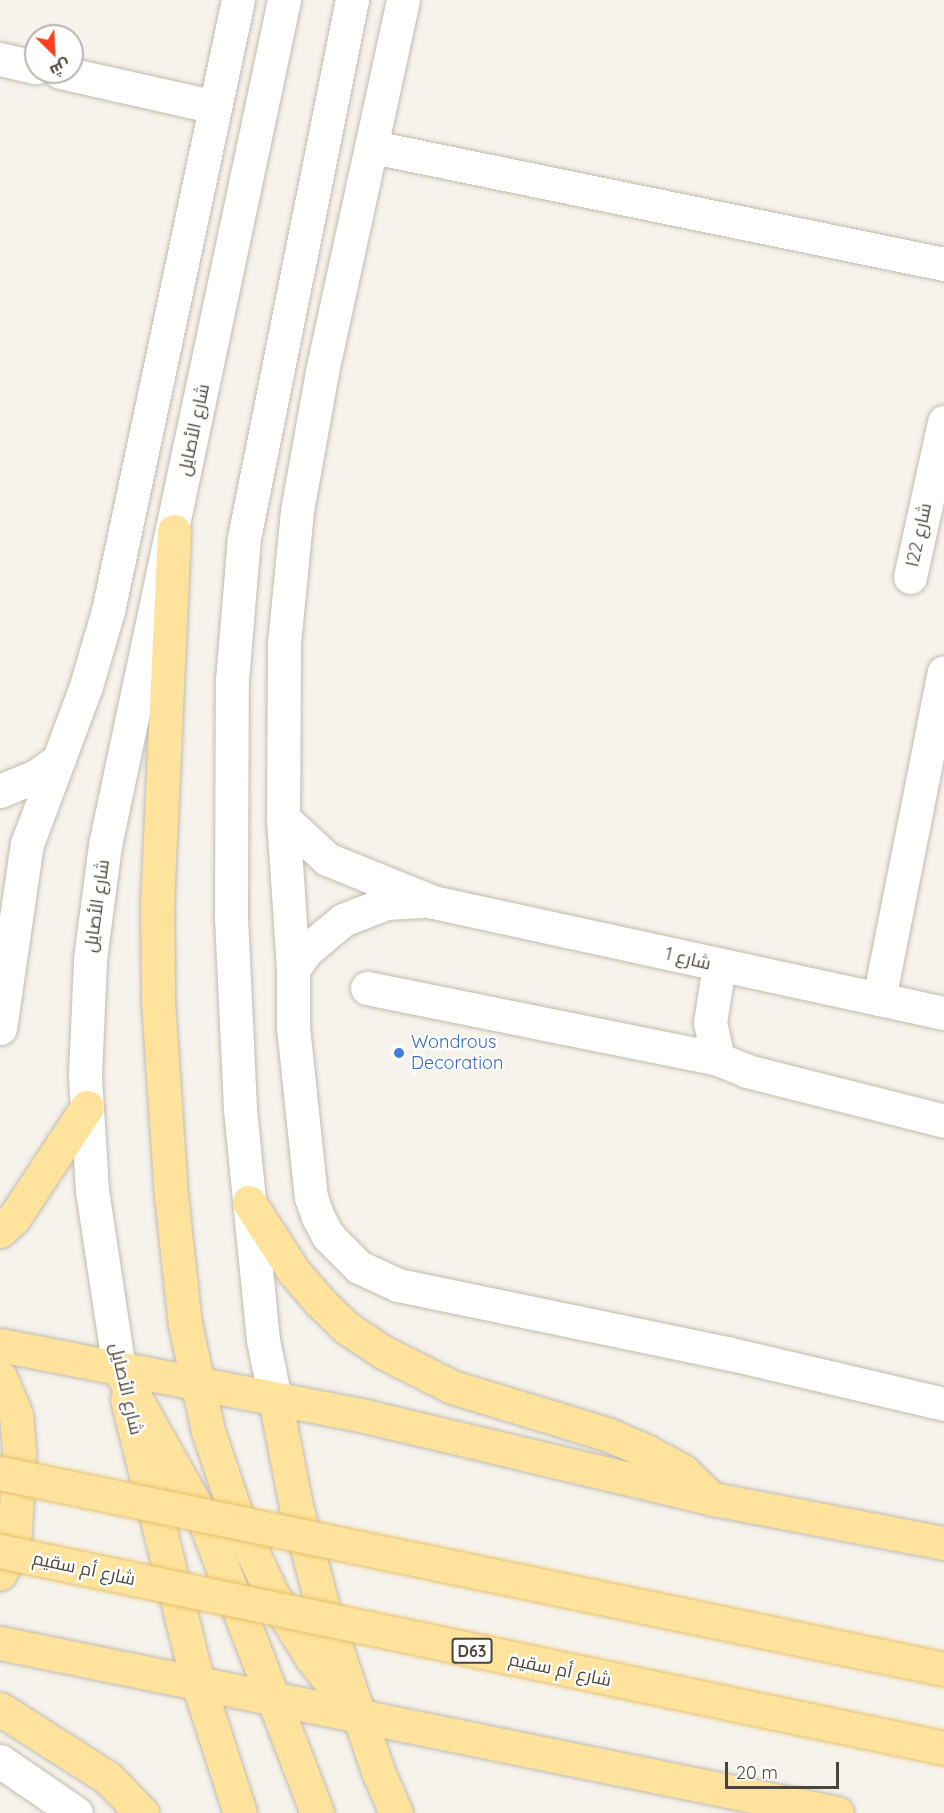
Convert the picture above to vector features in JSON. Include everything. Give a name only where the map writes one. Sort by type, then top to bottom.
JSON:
[{"type":"main road","points":[[174,531],[157,901],[158,1001],[171,1196],[185,1324],[197,1384],[227,1494],[273,1594],[311,1657],[358,1716]]},
{"type":"main road","points":[[0,1230],[14,1218],[87,1107]]},
{"type":"main road","points":[[249,1202],[282,1255],[321,1303],[347,1328],[383,1352],[452,1387],[607,1434],[646,1450],[683,1471],[712,1499]]},
{"type":"main road","points":[[0,1346],[394,1422],[712,1499],[944,1543]]},
{"type":"main road","points":[[119,1369],[205,1522],[236,1595],[272,1700],[317,1813]]},
{"type":"main road","name":"شارع الأصايل","points":[[119,1369],[198,1683],[240,1813]]},
{"type":"main road","points":[[0,1377],[16,1415],[19,1452],[14,1546],[0,1574]]},
{"type":"main road","points":[[275,1399],[298,1517],[324,1612],[358,1716],[396,1813]]},
{"type":"main road","points":[[0,1473],[944,1669]]},
{"type":"main road","name":"شارع أم سقيم","points":[[0,1551],[944,1748]]},
{"type":"main road","points":[[0,1642],[272,1700],[837,1813]]},
{"type":"main road","points":[[0,1709],[108,1778],[141,1813]]},
{"type":"main road","points":[[712,1813],[754,1803],[781,1802]]},
{"type":"street","points":[[0,1028],[20,874],[35,815],[59,759],[108,611],[238,0]]},
{"type":"street","name":"شارع الأصايل","points":[[119,1369],[92,1191],[87,1107],[90,959],[105,845],[174,531],[284,0]]},
{"type":"street","points":[[275,1399],[263,1340],[249,1202],[235,1013],[229,751],[244,538],[352,0]]},
{"type":"street","points":[[403,0],[373,147],[322,372],[297,511],[284,645],[283,819],[294,969],[293,1027],[310,1197],[328,1236],[359,1267],[398,1285],[727,1353],[944,1404]]},
{"type":"street","points":[[0,58],[24,64]]},
{"type":"street","points":[[84,77],[215,106]]},
{"type":"street","points":[[373,147],[944,264]]},
{"type":"street","points":[[278,366],[322,372]]},
{"type":"street","name":"شارع 22ا","points":[[910,577],[944,422]]},
{"type":"street","points":[[879,999],[944,672]]},
{"type":"street","points":[[0,791],[38,775],[59,759]]},
{"type":"street","name":"شارع 1","points":[[283,819],[327,858],[433,902]]},
{"type":"street","points":[[0,843],[20,874]]},
{"type":"street","name":"شارع 1","points":[[294,969],[323,934],[364,910],[410,900],[433,902],[719,966],[944,1013]]},
{"type":"street","points":[[718,1059],[710,1022],[719,966]]},
{"type":"street","points":[[367,988],[718,1059],[747,1071],[944,1121]]},
{"type":"street","points":[[0,1761],[76,1813]]},
{"type":"place","name":"Wondrous Decoration","points":[[399,1053]]}]
